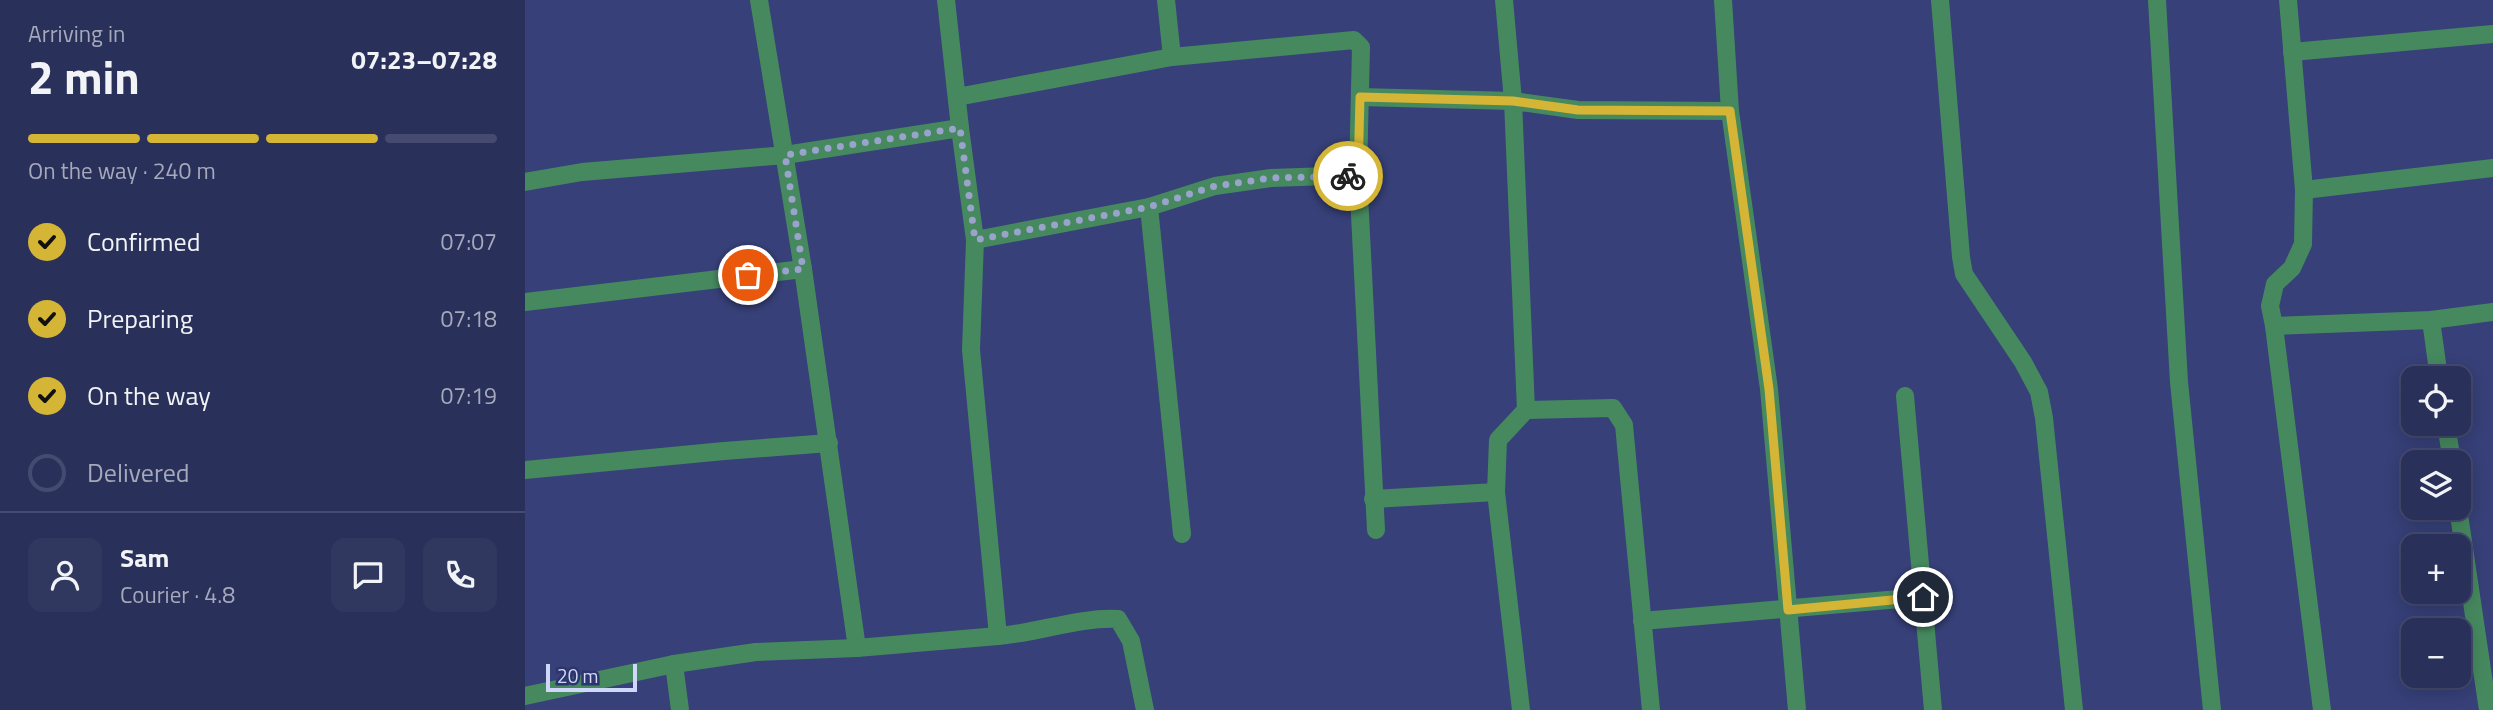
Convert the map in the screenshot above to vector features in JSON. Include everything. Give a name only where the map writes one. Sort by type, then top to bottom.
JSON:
[{"type":"street","points":[[759,0],[803,269],[857,648]]},
{"type":"street","points":[[946,0],[975,240],[971,350],[998,636]]},
{"type":"street","points":[[1166,0],[1172,57]]},
{"type":"street","points":[[1504,0],[1513,101],[1526,410],[1498,440],[1496,492],[1521,710]]},
{"type":"street","points":[[1723,0],[1730,111],[1769,389],[1797,710]]},
{"type":"street","points":[[1940,0],[1964,274],[2023,362],[2039,392],[2044,418],[2074,710]]},
{"type":"street","points":[[2157,0],[2179,382],[2212,710]]},
{"type":"street","points":[[2288,0],[2304,190],[2303,244],[2292,268],[2275,284],[2270,306],[2322,710]]},
{"type":"street","points":[[2292,52],[2493,34]]},
{"type":"street","points":[[957,97],[1172,57],[1354,40],[1361,47],[1358,175],[1376,530]]},
{"type":"street","points":[[1360,97],[1513,101],[1578,110],[1730,111]]},
{"type":"street","points":[[525,183],[582,172],[785,155],[960,128]]},
{"type":"street","points":[[2304,190],[2493,168]]},
{"type":"street","points":[[975,240],[1149,207],[1226,184],[1271,178],[1358,175]]},
{"type":"street","points":[[1149,207],[1182,534]]},
{"type":"street","points":[[525,302],[803,269]]},
{"type":"street","points":[[2274,326],[2431,320],[2493,312]]},
{"type":"street","points":[[2431,320],[2437,366]]},
{"type":"street","points":[[1905,396],[1933,710]]},
{"type":"street","points":[[1526,410],[1612,408],[1624,425],[1651,710]]},
{"type":"street","points":[[525,470],[829,443]]},
{"type":"street","points":[[1373,499],[1496,492]]},
{"type":"street","points":[[2460,520],[2488,710]]},
{"type":"street","points":[[1642,621],[1923,597]]},
{"type":"street","points":[[525,696],[674,664],[756,652],[857,648],[1019,634],[1098,618],[1118,619],[1131,641],[1145,710]]},
{"type":"street","points":[[674,664],[680,710]]},
{"type":"way so far","points":[[748,275],[803,269],[785,155],[960,128],[975,240],[1149,207],[1215,186],[1271,178],[1348,176]]},
{"type":"route","points":[[1348,176],[1358,175],[1360,97],[1513,101],[1578,110],[1730,111],[1769,389],[1788,610],[1923,597]]}]
